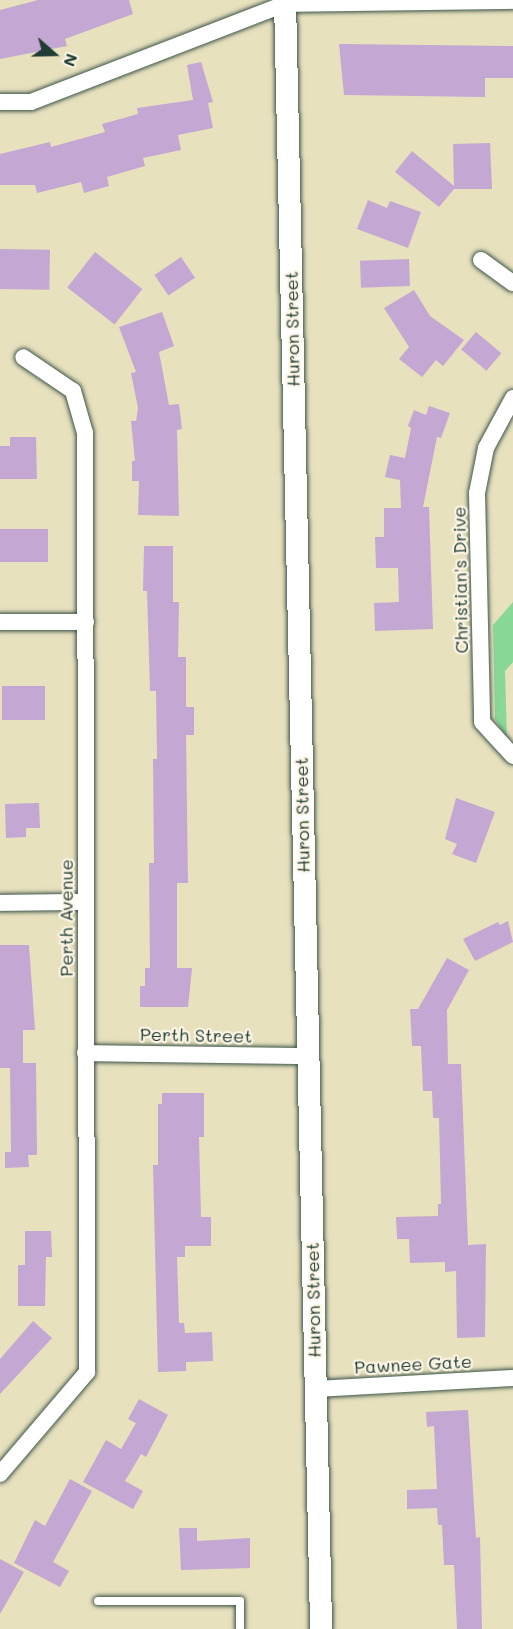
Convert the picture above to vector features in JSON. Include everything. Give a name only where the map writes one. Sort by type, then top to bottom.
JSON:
[{"type":"main road","name":"Huron Street","points":[[285,2],[321,1629]]},
{"type":"street","points":[[0,102],[31,102],[285,2],[513,1]]},
{"type":"street","points":[[481,260],[513,283]]},
{"type":"street","name":"Perth Avenue","points":[[0,1474],[87,1372],[85,433],[73,391],[23,357]]},
{"type":"street","name":"Christian's Drive","points":[[513,398],[486,448],[477,493],[482,722],[506,752],[513,756]]},
{"type":"street","points":[[0,622],[86,622]]},
{"type":"street","points":[[0,903],[86,902]]},
{"type":"street","name":"Perth Street","points":[[86,1053],[307,1056]]},
{"type":"street","name":"Pawnee Gate","points":[[315,1389],[513,1378]]},
{"type":"lane","points":[[98,1601],[240,1601],[240,1629]]},
{"type":"green space","points":[[513,602],[513,662],[505,671],[507,738],[495,719],[493,625]]},
{"type":"building","points":[[38,0],[129,0],[133,14],[65,39],[67,46],[0,59],[0,10]]},
{"type":"building","points":[[339,44],[513,46],[513,78],[485,78],[485,97],[344,95]]},
{"type":"building","points":[[201,62],[213,102],[208,103],[213,128],[178,135],[181,150],[143,158],[145,166],[107,177],[109,186],[84,193],[81,182],[37,193],[35,185],[0,185],[0,154],[50,142],[51,147],[105,132],[102,124],[138,114],[137,108],[193,100],[187,65]]},
{"type":"building","points":[[490,143],[492,189],[454,189],[439,207],[395,172],[412,151],[454,186],[453,144]]},
{"type":"building","points":[[368,200],[387,208],[390,201],[421,212],[408,248],[357,229]]},
{"type":"building","points":[[0,249],[50,250],[49,290],[0,289]]},
{"type":"building","points":[[95,252],[142,289],[115,324],[67,287]]},
{"type":"building","points":[[181,257],[195,278],[168,296],[154,275]]},
{"type":"building","points":[[409,259],[410,286],[361,288],[360,261]]},
{"type":"building","points":[[414,290],[430,316],[464,340],[443,366],[436,360],[422,377],[399,359],[409,347],[384,308]]},
{"type":"building","points":[[162,312],[174,346],[159,352],[169,405],[179,404],[182,429],[177,430],[179,516],[138,515],[139,481],[132,481],[132,461],[135,461],[131,421],[136,421],[138,408],[131,373],[136,372],[119,327]]},
{"type":"building","points":[[476,332],[501,353],[486,371],[461,350]]},
{"type":"building","points":[[429,406],[450,413],[441,438],[437,437],[423,507],[429,507],[433,629],[375,631],[374,603],[399,602],[398,568],[376,568],[375,537],[384,537],[384,508],[401,508],[400,480],[385,477],[390,455],[405,458],[411,428],[408,426],[414,410],[426,415]]},
{"type":"building","points":[[10,437],[36,437],[37,479],[0,479],[0,446],[10,446]]},
{"type":"building","points":[[0,529],[48,529],[48,562],[0,562]]},
{"type":"building","points":[[144,546],[173,546],[173,602],[179,602],[178,657],[186,657],[186,707],[194,707],[194,735],[186,735],[188,883],[177,883],[177,968],[192,968],[188,1007],[140,1007],[140,986],[145,986],[145,968],[150,968],[149,863],[154,863],[153,759],[157,759],[156,691],[150,691],[147,591],[143,591]]},
{"type":"building","points":[[2,686],[45,686],[45,720],[2,720]]},
{"type":"building","points":[[456,798],[495,812],[476,863],[452,854],[457,844],[445,839]]},
{"type":"building","points":[[39,803],[40,828],[26,828],[26,837],[6,838],[5,804]]},
{"type":"building","points":[[508,921],[513,942],[475,961],[463,939],[498,922],[500,925]]},
{"type":"building","points":[[0,945],[29,945],[35,1030],[23,1030],[23,1063],[36,1063],[37,1155],[28,1155],[29,1167],[5,1168],[5,1152],[11,1152],[10,1068],[0,1068]]},
{"type":"building","points":[[447,958],[469,970],[447,1010],[448,1064],[461,1064],[468,1245],[486,1244],[485,1337],[457,1338],[456,1271],[445,1272],[445,1262],[410,1263],[409,1239],[397,1239],[396,1217],[438,1216],[438,1204],[441,1204],[439,1118],[433,1118],[432,1091],[423,1091],[421,1046],[412,1046],[410,1009],[418,1009]]},
{"type":"building","points":[[162,1093],[204,1093],[204,1137],[199,1137],[201,1217],[211,1217],[211,1246],[185,1246],[185,1257],[177,1257],[179,1323],[184,1323],[185,1333],[212,1332],[213,1361],[186,1362],[186,1371],[158,1372],[153,1165],[158,1165],[158,1104],[162,1104]]},
{"type":"building","points":[[25,1231],[51,1231],[52,1257],[46,1257],[45,1306],[18,1306],[18,1265],[25,1265]]},
{"type":"building","points":[[33,1321],[52,1338],[0,1394],[0,1359]]},
{"type":"building","points":[[139,1399],[168,1415],[146,1457],[141,1454],[125,1481],[143,1491],[133,1509],[83,1482],[106,1440],[121,1449],[136,1423],[128,1419]]},
{"type":"building","points":[[468,1410],[476,1538],[480,1537],[482,1629],[457,1629],[454,1565],[444,1565],[442,1525],[438,1525],[437,1508],[407,1509],[407,1490],[437,1489],[434,1426],[427,1427],[426,1412]]},
{"type":"building","points":[[70,1479],[92,1491],[53,1562],[69,1571],[60,1587],[14,1563],[35,1520],[45,1526]]},
{"type":"building","points":[[179,1528],[197,1528],[197,1541],[250,1538],[250,1568],[181,1570]]},
{"type":"building","points":[[0,1559],[24,1572],[0,1614]]}]
